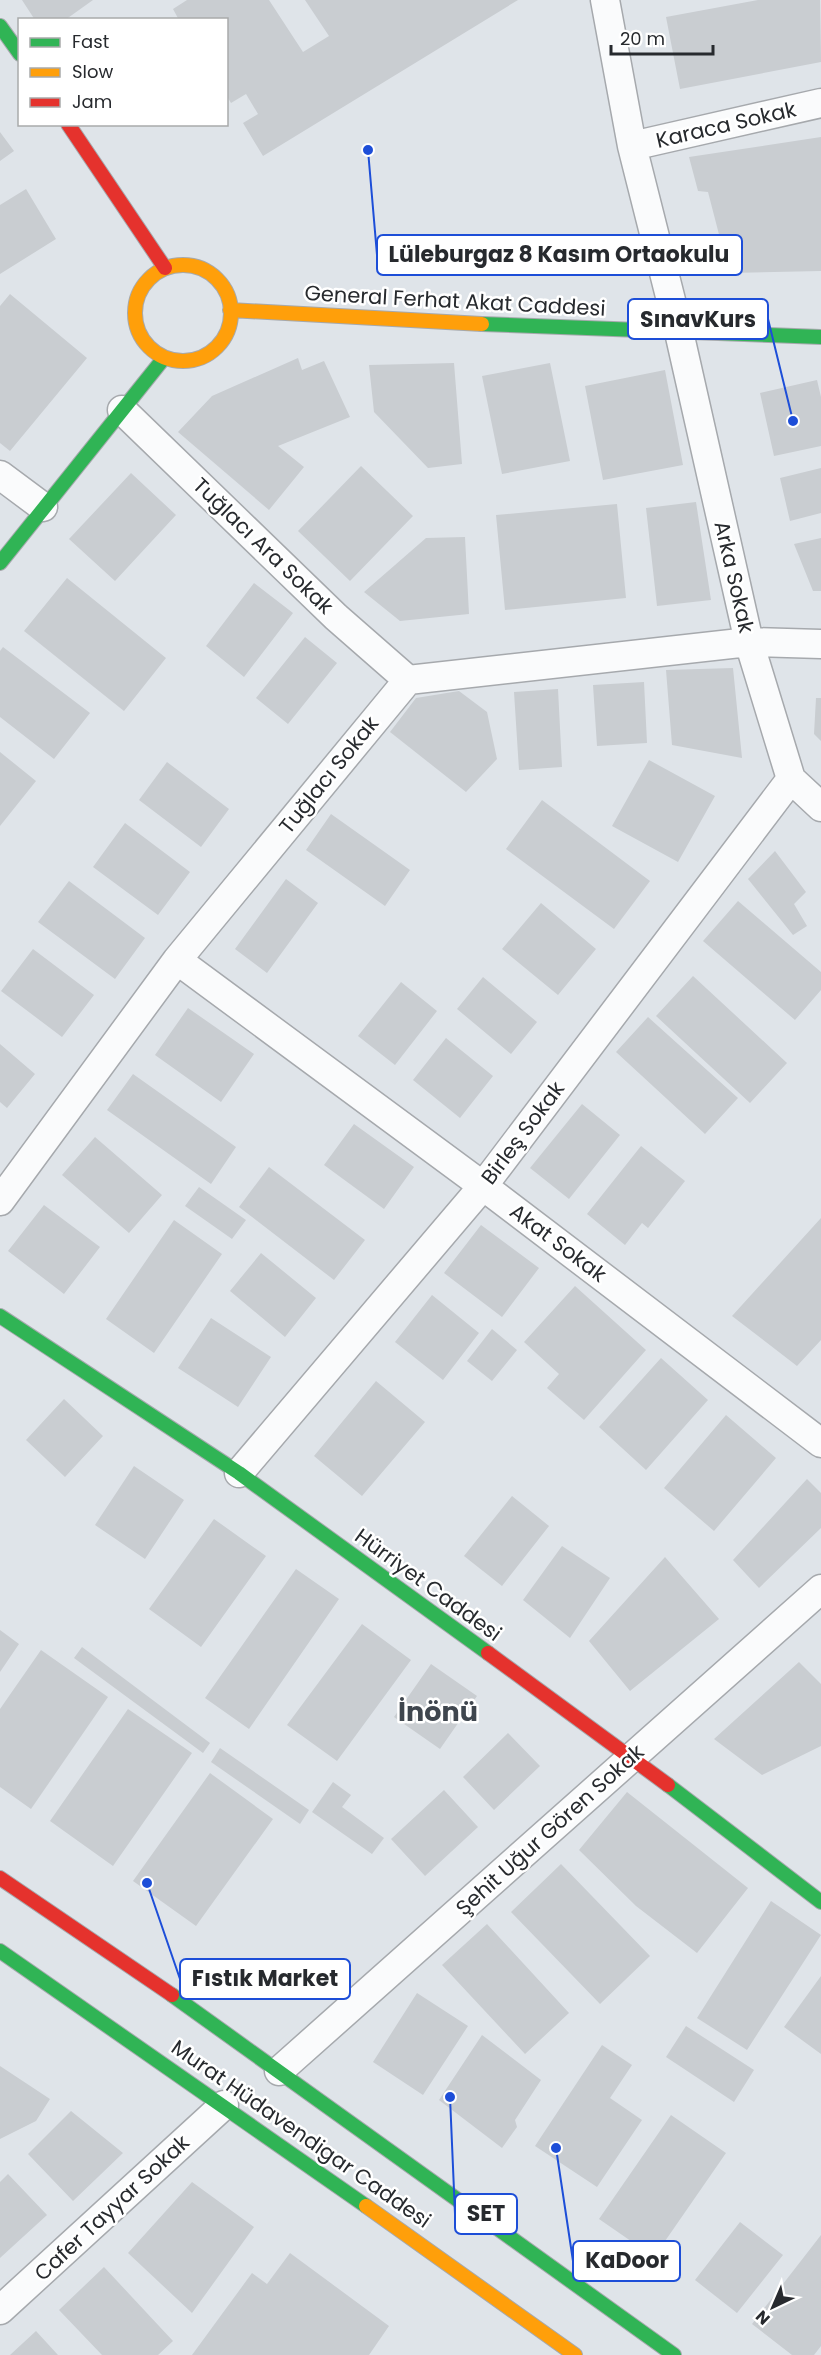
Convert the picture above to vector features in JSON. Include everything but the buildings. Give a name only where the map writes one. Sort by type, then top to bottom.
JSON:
[{"type":"main road","points":[[0,26],[18,51]]},
{"type":"main road","points":[[69,126],[165,268]]},
{"type":"main road","points":[[180,265],[195,267],[209,273],[220,283],[228,296],[231,310],[229,326],[222,341],[211,352],[196,360],[180,361],[164,358],[145,342],[135,320],[135,304],[141,288],[151,276],[165,268],[180,265]]},
{"type":"main road","name":"General Ferhat Akat Caddesi","points":[[231,310],[821,337]]},
{"type":"main road","points":[[0,563],[164,358]]},
{"type":"main road","name":"Hürriyet Caddesi","points":[[0,1316],[239,1473],[632,1758],[821,1902]]},
{"type":"main road","name":"Murat Hüdavendigar Caddesi","points":[[0,1878],[279,2072],[674,2355]]},
{"type":"main road","name":"Murat Hüdavendigar Caddesi","points":[[0,1951],[224,2105],[575,2355]]},
{"type":"street","name":"Arka Sokak","points":[[605,0],[632,146],[679,332],[749,642],[791,779],[821,807]]},
{"type":"street","name":"Karaca Sokak","points":[[632,146],[821,103]]},
{"type":"street","name":"Tuğlacı Ara Sokak","points":[[122,410],[336,616],[408,680]]},
{"type":"street","points":[[0,475],[43,507]]},
{"type":"street","points":[[408,680],[749,642],[821,644]]},
{"type":"street","name":"Tuğlacı Sokak","points":[[0,1201],[177,960],[408,680]]},
{"type":"street","name":"Birleş Sokak","points":[[239,1473],[483,1186],[791,779]]},
{"type":"street","name":"Akat Sokak","points":[[177,960],[483,1186],[821,1443]]},
{"type":"street","name":"Şehit Uğur Gören Sokak","points":[[279,2072],[821,1589]]},
{"type":"street","name":"Cafer Tayyar Sokak","points":[[0,2310],[224,2105]]},
{"type":"traffic: fast","points":[[0,26],[18,51]]},
{"type":"traffic: fast","points":[[482,324],[821,337]]},
{"type":"traffic: fast","points":[[0,563],[164,358]]},
{"type":"traffic: fast","points":[[0,1316],[239,1473],[488,1653]]},
{"type":"traffic: fast","points":[[668,1785],[821,1902]]},
{"type":"traffic: fast","points":[[0,1951],[366,2206]]},
{"type":"traffic: fast","points":[[172,1995],[674,2355]]},
{"type":"traffic: slow","points":[[183,265],[201,269],[217,279],[227,295],[231,313],[227,331],[217,347],[201,357],[183,361],[165,357],[149,347],[139,331],[135,313],[139,295],[149,279],[165,269],[183,265]]},
{"type":"traffic: slow","points":[[230,310],[482,324]]},
{"type":"traffic: slow","points":[[366,2206],[575,2355]]},
{"type":"traffic: jam","points":[[69,126],[165,268]]},
{"type":"traffic: jam","points":[[488,1653],[668,1785]]},
{"type":"traffic: jam","points":[[0,1878],[172,1995]]},
{"type":"place","name":"Lüleburgaz 8 Kasım Ortaokulu","points":[[368,150]]},
{"type":"place","name":"SınavKurs","points":[[793,421]]},
{"type":"place","name":"Fıstık Market","points":[[147,1883]]},
{"type":"place","name":"SET","points":[[450,2097]]},
{"type":"place","name":"KaDoor","points":[[556,2148]]},
{"type":"district","name":"İnönü","points":[[438,1712]]}]
